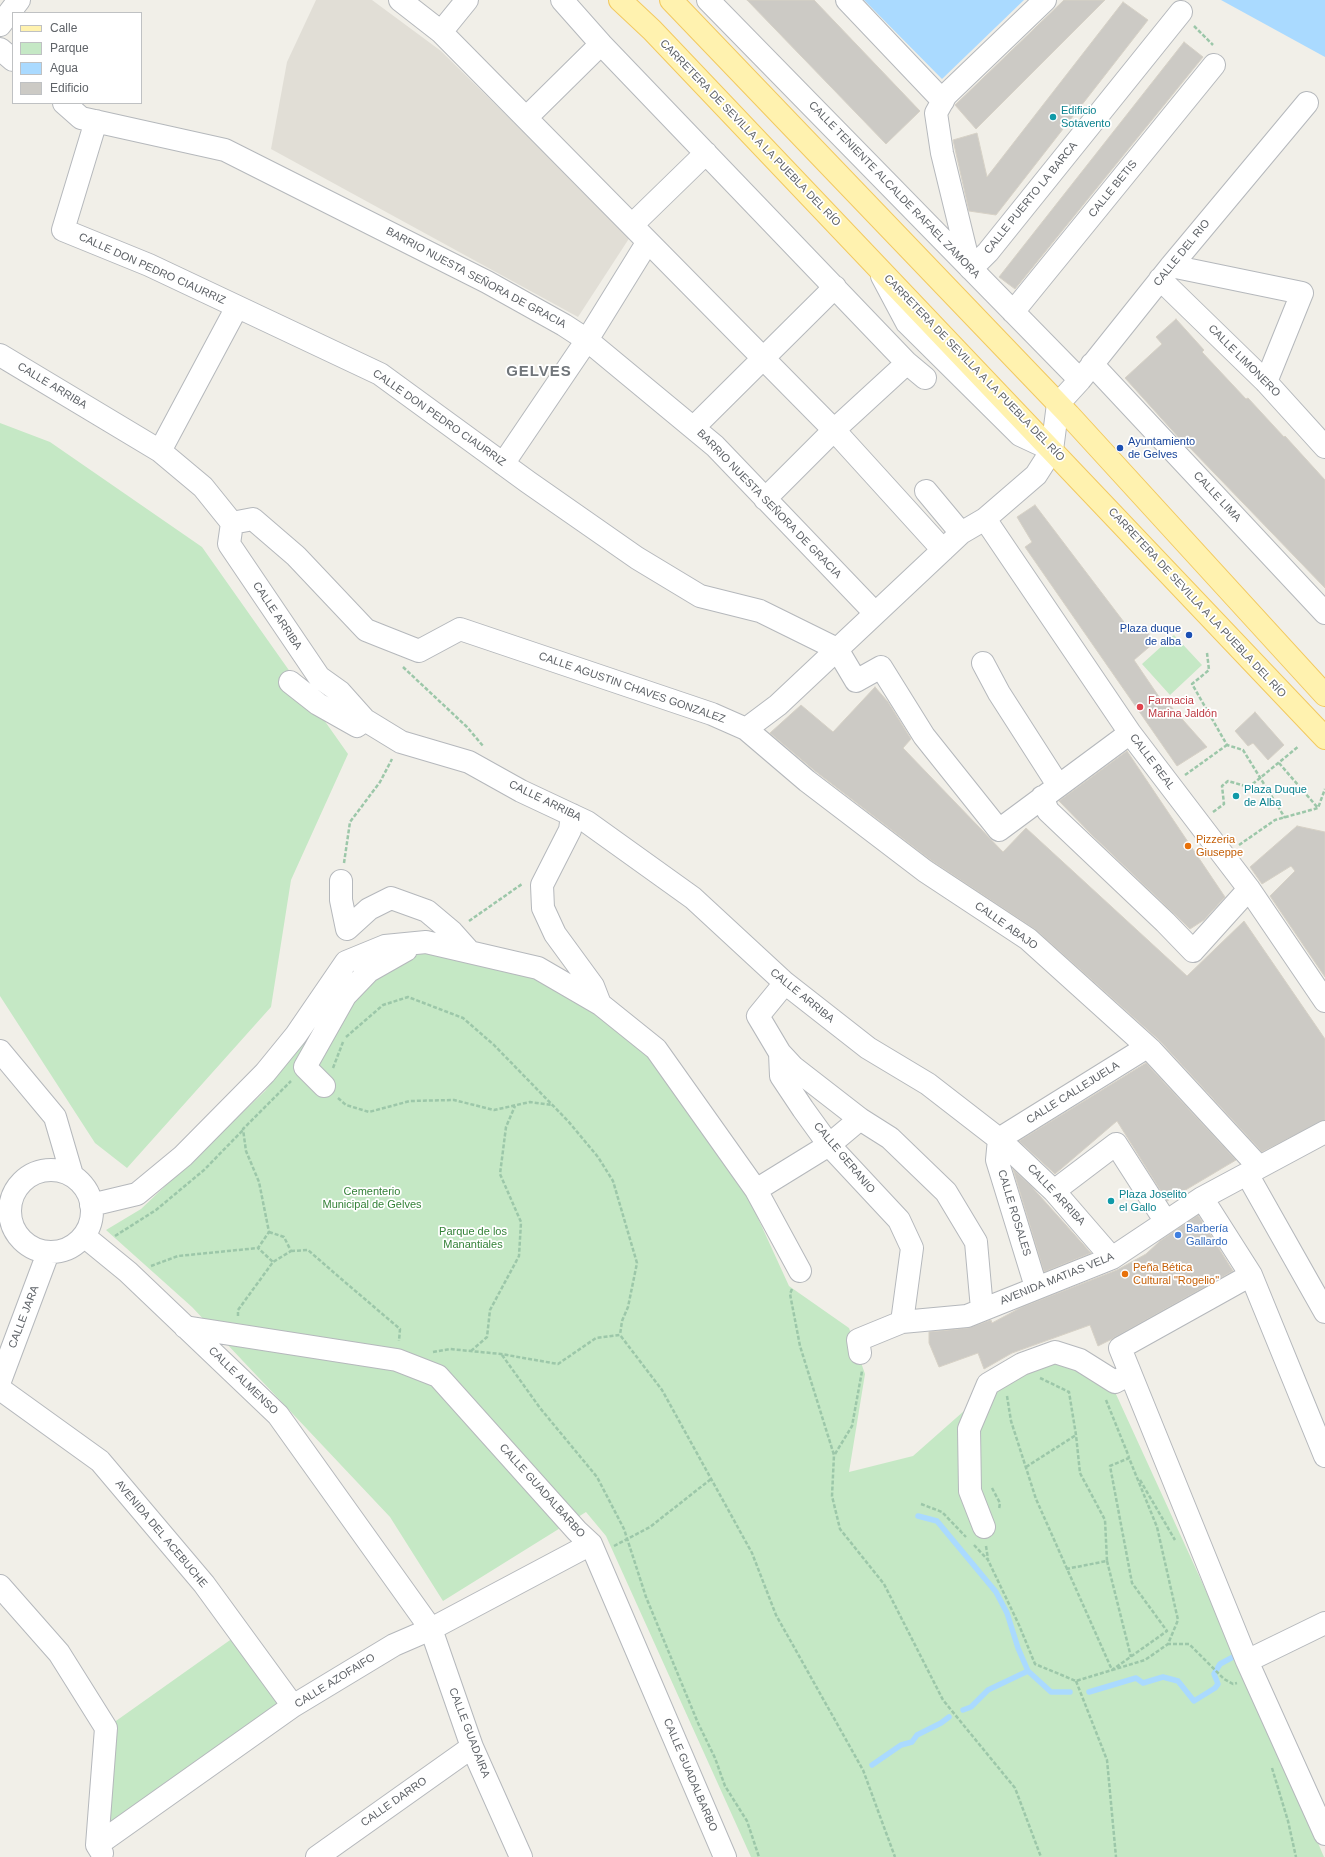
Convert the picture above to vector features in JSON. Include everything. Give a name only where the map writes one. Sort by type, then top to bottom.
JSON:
[{"type":"main road","name":"CARRETERA DE SEVILLA A LA PUEBLA DEL RÍO","points":[[620,0],[652,30],[1325,738]]},
{"type":"main road","points":[[671,0],[1058,404],[1325,695]]},
{"type":"street","points":[[0,25],[19,0]]},
{"type":"street","points":[[400,0],[441,32],[632,225],[648,243],[834,430],[943,550]]},
{"type":"street","points":[[441,32],[467,0]]},
{"type":"street","points":[[562,0],[601,44],[907,362],[925,378]]},
{"type":"street","name":"CALLE TENIENTE ALCALDE RAFAEL ZAMORA","points":[[708,0],[1013,312],[1086,372]]},
{"type":"street","points":[[847,0],[943,101]]},
{"type":"street","points":[[971,269],[942,153],[936,113],[946,95],[1045,0]]},
{"type":"street","name":"CALLE PUERTO LA BARCA","points":[[971,269],[988,252],[1181,12]]},
{"type":"street","points":[[526,118],[601,44]]},
{"type":"street","points":[[0,49],[12,59]]},
{"type":"street","name":"CALLE BETIS","points":[[1013,312],[1214,65]]},
{"type":"street","name":"CALLE DEL RIO","points":[[1058,404],[1307,103]]},
{"type":"street","name":"BARRIO NUESTA SEÑORA DE GRACIA","points":[[65,104],[81,118],[225,150],[487,282],[564,325],[587,340],[694,427],[875,613]]},
{"type":"street","name":"CALLE DON PEDRO CIAURRIZ","points":[[96,121],[62,230],[149,265],[380,374],[503,464],[637,558],[700,596],[760,611],[837,649]]},
{"type":"street","points":[[632,225],[706,152]]},
{"type":"street","points":[[503,464],[587,340],[648,243]]},
{"type":"street","points":[[1165,273],[1302,293],[1266,382]]},
{"type":"street","name":"CALLE LIMONERO","points":[[1165,273],[1325,446]]},
{"type":"street","points":[[694,427],[835,287]]},
{"type":"street","points":[[160,451],[237,307]]},
{"type":"street","name":"CALLE ARRIBA","points":[[0,355],[160,451],[203,487],[232,522],[229,544],[233,551],[319,677],[340,692],[365,720],[401,742],[469,762],[521,791],[587,822],[692,898],[784,984],[868,1048],[928,1084],[1000,1139],[1054,1191],[1112,1258]]},
{"type":"street","points":[[765,499],[834,430],[907,362]]},
{"type":"street","name":"CALLE LIMA","points":[[1086,372],[1325,613]]},
{"type":"street","points":[[746,729],[778,705],[961,533],[985,519],[1036,475],[1052,450],[1058,404]]},
{"type":"street","points":[[1304,424],[1325,430]]},
{"type":"street","points":[[926,491],[961,533]]},
{"type":"street","name":"CALLE AGUSTIN CHAVES GONZALEZ","points":[[232,522],[253,519],[296,556],[366,630],[419,651],[460,629],[712,714],[746,729]]},
{"type":"street","name":"CALLE REAL","points":[[985,519],[1130,733],[1249,889],[1325,1001]]},
{"type":"street","points":[[837,649],[856,681],[881,667],[924,736],[999,830],[1130,733]]},
{"type":"street","points":[[983,663],[1050,791],[1048,811],[1165,922],[1193,951],[1249,889]]},
{"type":"street","points":[[290,682],[318,704],[357,726],[365,720]]},
{"type":"street","name":"CALLE ABAJO","points":[[746,729],[807,781],[926,871],[1028,939],[1147,1047],[1253,1171],[1325,1312]]},
{"type":"street","points":[[572,815],[570,830],[542,884],[543,908],[555,934],[593,986],[600,1004]]},
{"type":"street","points":[[341,881],[341,900],[347,929],[369,909],[391,898],[426,910],[452,932],[469,951]]},
{"type":"street","points":[[324,1086],[305,1067],[345,996],[369,971],[399,953],[426,942]]},
{"type":"street","points":[[91,1205],[137,1194],[183,1156],[265,1073],[296,1035],[346,962],[385,946],[426,942],[538,968],[600,1004],[656,1049],[756,1190],[800,1271]]},
{"type":"street","name":"CALLE GERANIO","points":[[784,984],[758,1016],[780,1053],[781,1076],[829,1145],[899,1220],[912,1248],[902,1322]]},
{"type":"street","name":"CALLE CALLEJUELA","points":[[1000,1139],[1147,1047]]},
{"type":"street","points":[[0,1052],[55,1117],[72,1175]]},
{"type":"street","points":[[780,1053],[793,1067],[860,1119],[890,1138],[946,1192],[976,1242],[982,1309]]},
{"type":"street","points":[[756,1190],[829,1145],[860,1119]]},
{"type":"street","name":"AVENIDA MATIAS VELA","points":[[859,1347],[902,1322],[967,1316],[1036,1287],[1112,1258],[1202,1198],[1324,1134]]},
{"type":"street","name":"CALLE ROSALES","points":[[1000,1139],[997,1160],[1036,1287]]},
{"type":"street","points":[[1054,1191],[1116,1144],[1166,1222]]},
{"type":"street","points":[[45,1170],[59,1170],[72,1175],[82,1184],[90,1196],[91,1205],[91,1241],[74,1245],[62,1251],[48,1253],[35,1250],[24,1243],[15,1233],[4,1208],[20,1182],[32,1174],[45,1170]]},
{"type":"street","points":[[1202,1198],[1251,1275],[1325,1456]]},
{"type":"street","name":"CALLE ALMENSO","points":[[91,1241],[130,1274],[278,1414],[431,1629]]},
{"type":"street","name":"CALLE JARA","points":[[0,1381],[48,1253]]},
{"type":"street","points":[[1251,1275],[1120,1348],[1247,1661],[1325,1834]]},
{"type":"street","name":"CALLE GUADALBARBO","points":[[185,1326],[397,1360],[438,1376],[593,1550],[725,1857]]},
{"type":"street","points":[[975,1536],[970,1491],[969,1429],[988,1384],[1022,1364],[1055,1352],[1080,1360],[1115,1382],[1130,1374]]},
{"type":"street","name":"AVENIDA DEL ACEBUCHE","points":[[0,1389],[100,1461],[204,1584],[293,1706]]},
{"type":"street","name":"CALLE AZOFAIFO","points":[[101,1851],[293,1706],[394,1644],[431,1629],[593,1550]]},
{"type":"street","points":[[0,1586],[59,1653],[106,1728],[101,1851]]},
{"type":"street","points":[[1247,1661],[1325,1623]]},
{"type":"street","name":"CALLE GUADAIRA","points":[[431,1629],[472,1748],[521,1857]]},
{"type":"street","name":"CALLE DARRO","points":[[316,1857],[472,1748]]},
{"type":"path","points":[[1181,12],[1214,46],[1214,65]]},
{"type":"path","points":[[1207,653],[1209,670],[1192,684],[1227,745],[1243,750],[1285,818]]},
{"type":"path","points":[[400,664],[467,727],[495,762],[492,774]]},
{"type":"path","points":[[341,881],[350,822],[380,782],[401,742]]},
{"type":"path","points":[[1170,786],[1227,745]]},
{"type":"path","points":[[1197,822],[1224,804],[1222,786],[1228,781],[1249,787],[1299,746]]},
{"type":"path","points":[[1279,763],[1318,808]]},
{"type":"path","points":[[1318,808],[1325,789]]},
{"type":"path","points":[[1224,856],[1275,820],[1318,808]]},
{"type":"path","points":[[452,932],[526,882],[542,884]]},
{"type":"path","points":[[552,1105],[530,1102],[494,1110],[454,1100],[410,1102],[369,1112],[346,1105],[324,1086],[345,1038],[383,1005],[408,997],[463,1018],[494,1045],[552,1105],[598,1157],[613,1181],[637,1263],[628,1307],[622,1321],[620,1335],[662,1390],[752,1553],[776,1614],[863,1770],[895,1857]]},
{"type":"path","points":[[91,1241],[156,1210],[204,1170],[305,1067]]},
{"type":"path","points":[[471,1351],[488,1337],[490,1310],[519,1256],[521,1222],[500,1174],[506,1128],[515,1105]]},
{"type":"path","points":[[243,1130],[246,1151],[259,1182],[268,1232],[258,1248]]},
{"type":"path","points":[[268,1232],[284,1236],[291,1251]]},
{"type":"path","points":[[130,1274],[178,1256],[258,1248],[273,1262]]},
{"type":"path","points":[[238,1335],[238,1310],[273,1262],[291,1251],[308,1250],[400,1329],[397,1360]]},
{"type":"path","points":[[800,1271],[790,1294],[798,1339],[834,1455],[832,1496],[840,1529],[884,1584],[943,1700],[1015,1788],[1041,1857]]},
{"type":"path","points":[[427,1353],[450,1349],[501,1354],[558,1364],[596,1338],[620,1335]]},
{"type":"path","points":[[834,1455],[852,1426],[862,1373],[859,1347]]},
{"type":"path","points":[[501,1354],[540,1408],[597,1477],[627,1538],[646,1597],[698,1723],[715,1758],[725,1786],[747,1821],[759,1857]]},
{"type":"path","points":[[1039,1378],[1069,1392],[1080,1473],[1105,1520],[1107,1560],[1131,1657]]},
{"type":"path","points":[[1007,1393],[1011,1421],[1036,1499],[1112,1670]]},
{"type":"path","points":[[1026,1467],[1076,1435]]},
{"type":"path","points":[[921,1504],[942,1512],[975,1536],[1019,1625],[1035,1664],[1076,1681],[1145,1660],[1168,1644],[1178,1620],[1157,1527],[1129,1458],[1110,1466],[1132,1583],[1167,1631],[1112,1670]]},
{"type":"path","points":[[593,1550],[627,1538],[650,1527],[711,1479]]},
{"type":"path","points":[[1066,1569],[1107,1560]]},
{"type":"path","points":[[1168,1644],[1189,1644],[1224,1678]]},
{"type":"path","points":[[1076,1681],[1107,1760],[1116,1857]]},
{"type":"path","points":[[1270,1762],[1288,1821],[1296,1857]]},
{"type":"shaded area","points":[[316,0],[372,0],[441,51],[630,237],[578,317],[271,149],[287,62]]},
{"type":"green space","points":[[0,423],[50,442],[202,547],[348,754],[291,880],[271,1007],[127,1168],[95,1143],[0,996]]},
{"type":"green space","points":[[1174,635],[1202,665],[1170,695],[1142,664]]},
{"type":"green space","name":"Parque de los Manantiales","points":[[445,951],[520,968],[607,1020],[650,1052],[746,1192],[789,1286],[849,1328],[865,1374],[849,1472],[913,1456],[1024,1358],[1085,1366],[1110,1381],[1260,1709],[1324,1857],[751,1857],[606,1536],[586,1512],[443,1601],[390,1517],[192,1307],[106,1230],[141,1209],[265,1091],[319,1021],[349,970],[375,957]]},
{"type":"green space","points":[[240,1633],[293,1706],[97,1845],[106,1728]]},
{"type":"water","points":[[864,0],[1024,0],[942,79]]},
{"type":"water","points":[[1221,0],[1325,0],[1325,57]]},
{"type":"building","points":[[747,0],[814,0],[920,111],[886,144]]},
{"type":"building","points":[[1064,0],[1105,0],[976,129],[955,105]]},
{"type":"building","points":[[1123,2],[1148,20],[996,215],[969,211],[953,140],[977,133],[987,177]]},
{"type":"building","points":[[1184,42],[1203,57],[1015,289],[999,277]]},
{"type":"building","points":[[1176,319],[1204,350],[1202,352],[1246,399],[1248,398],[1284,437],[1285,436],[1325,480],[1325,588],[1189,447],[1188,448],[1125,378],[1162,344],[1156,337]]},
{"type":"building","points":[[1035,505],[1133,634],[1143,627],[1155,642],[1134,660],[1164,704],[1167,702],[1207,747],[1177,766],[1025,547],[1032,542],[1017,517]]},
{"type":"building","points":[[875,687],[888,702],[911,739],[903,748],[1003,852],[1026,828],[1187,976],[1244,921],[1325,1039],[1325,1120],[1262,1152],[1160,1041],[1036,930],[932,861],[815,771],[770,733],[801,705],[833,732]]},
{"type":"building","points":[[1255,712],[1284,745],[1268,760],[1253,743],[1248,746],[1235,731]]},
{"type":"building","points":[[1127,751],[1225,897],[1204,920],[1190,929],[1093,836],[1059,801]]},
{"type":"building","points":[[1297,826],[1325,832],[1325,977],[1270,896],[1295,871],[1291,866],[1262,884],[1250,867]]},
{"type":"building","points":[[1146,1063],[1236,1160],[1167,1201],[1117,1121],[1055,1174],[1019,1141]]},
{"type":"building","points":[[1013,1169],[1031,1186],[1091,1253],[1044,1272]]},
{"type":"building","points":[[1198,1215],[1233,1271],[1098,1346],[1090,1325],[1012,1353],[984,1369],[978,1353],[939,1367],[929,1343],[929,1332],[968,1328],[991,1320],[992,1323],[1022,1307],[1117,1270],[1146,1254],[1160,1241]]},
{"type":"waterway","points":[[918,1516],[937,1521],[996,1592],[1007,1613],[1018,1648],[1028,1671],[1051,1692],[1070,1692]]},
{"type":"waterway","points":[[1089,1692],[1136,1678],[1143,1683],[1163,1677],[1178,1681],[1194,1701],[1215,1688],[1218,1684],[1214,1674],[1220,1664],[1233,1657]]},
{"type":"waterway","points":[[963,1710],[971,1707],[988,1690],[1028,1671]]},
{"type":"waterway","points":[[872,1765],[901,1745],[912,1742],[917,1735],[941,1723],[949,1717]]},
{"type":"place","name":"Edificio Sotavento","points":[[1053,117]]},
{"type":"place","name":"Ayuntamiento de Gelves","points":[[1120,448]]},
{"type":"place","name":"Plaza duque de alba","points":[[1189,635]]},
{"type":"place","name":"Farmacia Marina Jaldón","points":[[1140,707]]},
{"type":"place","name":"Plaza Duque de Alba","points":[[1236,796]]},
{"type":"place","name":"Pizzeria Giuseppe","points":[[1188,846]]},
{"type":"place","name":"Plaza Joselito el Gallo","points":[[1111,1201]]},
{"type":"place","name":"Barbería Gallardo","points":[[1178,1235]]},
{"type":"place","name":"Peña Bética Cultural \"Rogelio\"","points":[[1125,1274]]},
{"type":"district","name":"GELVES","points":[[539,372]]},
{"type":"park label","name":"Cementerio Municipal de Gelves","points":[[372,1198]]}]
